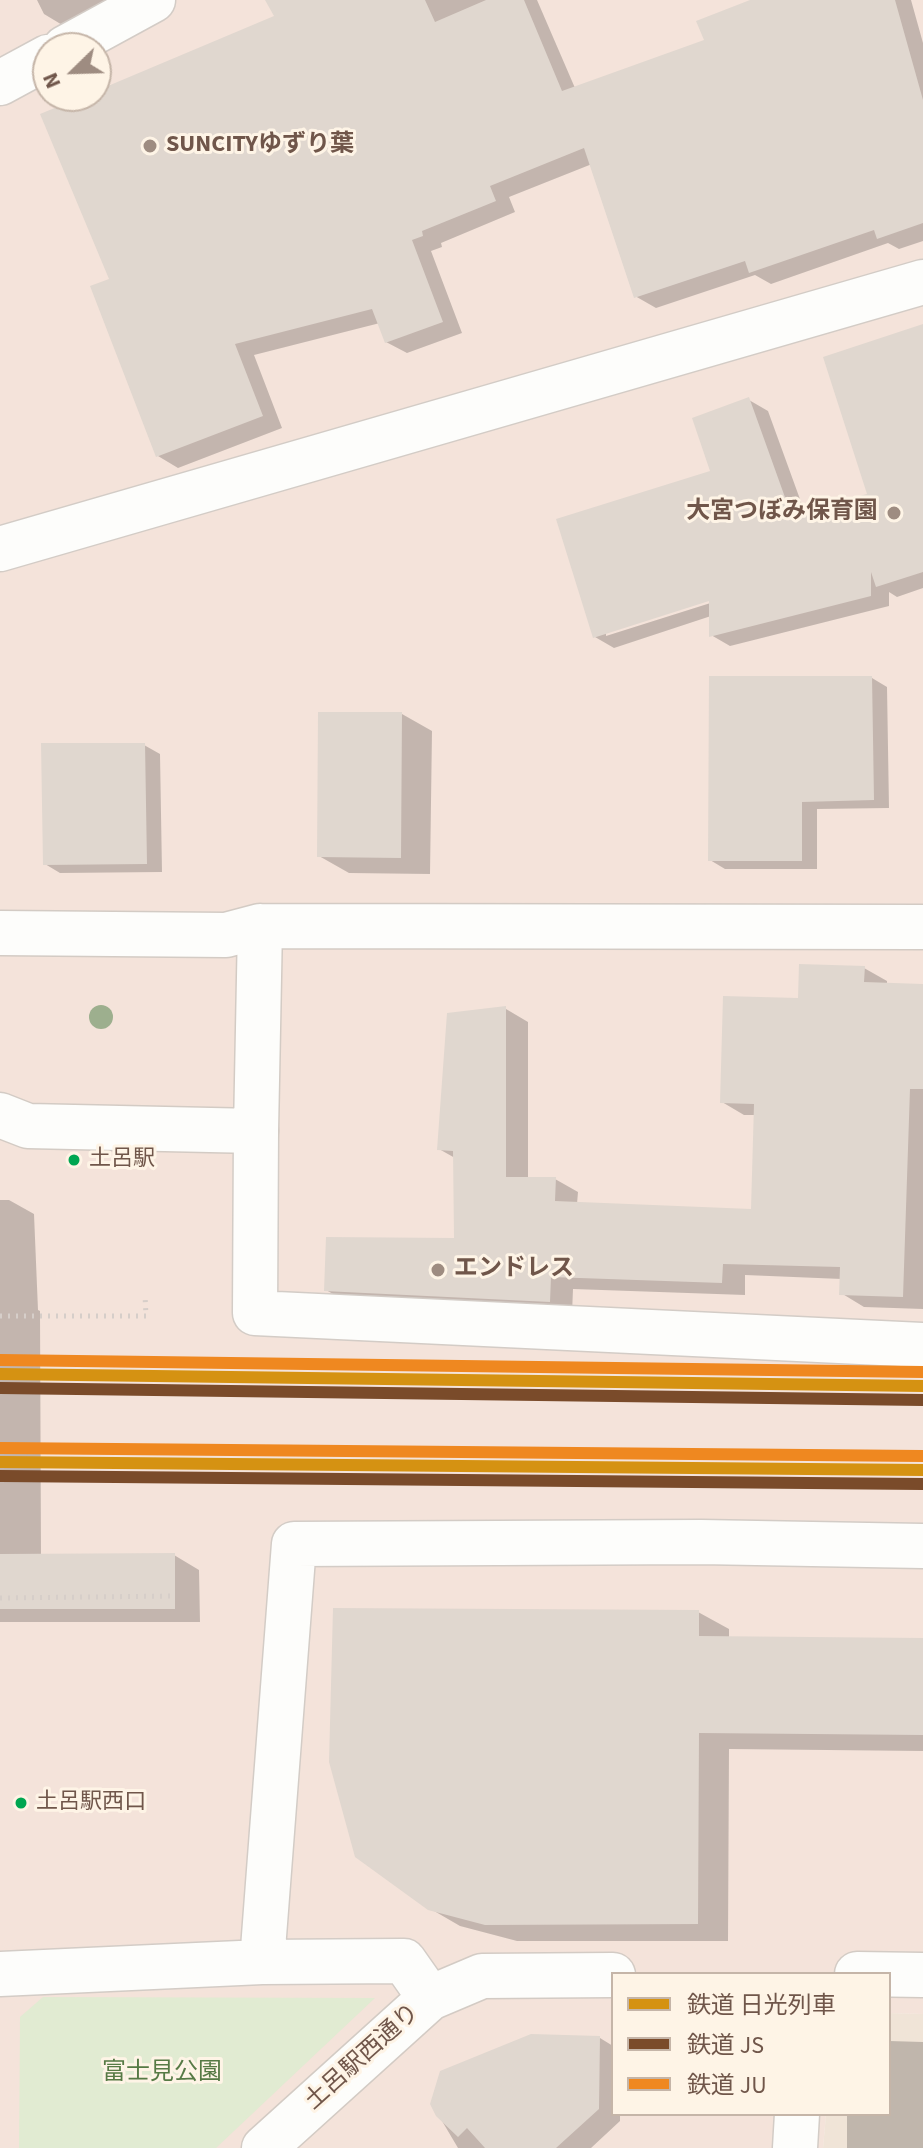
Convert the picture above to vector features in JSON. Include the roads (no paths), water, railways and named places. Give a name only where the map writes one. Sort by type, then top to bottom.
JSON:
[{"type":"street","points":[[94,32],[153,0]]},
{"type":"street","points":[[0,83],[32,66]]},
{"type":"street","points":[[0,549],[923,282]]},
{"type":"street","points":[[260,926],[255,1313],[923,1345]]},
{"type":"street","points":[[0,933],[226,935],[260,926],[923,927]]},
{"type":"street","points":[[0,1115],[28,1126],[256,1131]]},
{"type":"street","points":[[262,1962],[294,1544],[701,1542],[923,1546]]},
{"type":"street","points":[[0,1974],[262,1962],[404,1961],[430,1998]]},
{"type":"street","name":"土呂駅西通り","points":[[264,2148],[430,1998],[482,1976],[611,1975]]},
{"type":"street","points":[[891,1975],[923,1975]]},
{"type":"street","points":[[795,2148],[797,2116]]},
{"type":"rail line","name":"JU","points":[[0,1360],[923,1372]]},
{"type":"rail line","name":"日光列車","points":[[0,1374],[923,1386]]},
{"type":"rail line","name":"JS","points":[[0,1388],[923,1400]]},
{"type":"rail line","name":"JU","points":[[0,1448],[923,1456]]},
{"type":"rail line","name":"日光列車","points":[[0,1462],[923,1470]]},
{"type":"rail line","name":"JS","points":[[0,1476],[923,1484]]},
{"type":"place","name":"SUNCITYゆずり葉","points":[[150,146]]},
{"type":"place","name":"大宮つぼみ保育園","points":[[894,513]]},
{"type":"place","name":"土呂駅","points":[[74,1160]]},
{"type":"place","name":"エンドレス","points":[[438,1270]]},
{"type":"place","name":"土呂駅西口","points":[[21,1803]]},
{"type":"park label","name":"富士見公園","points":[[162,2074]]}]
